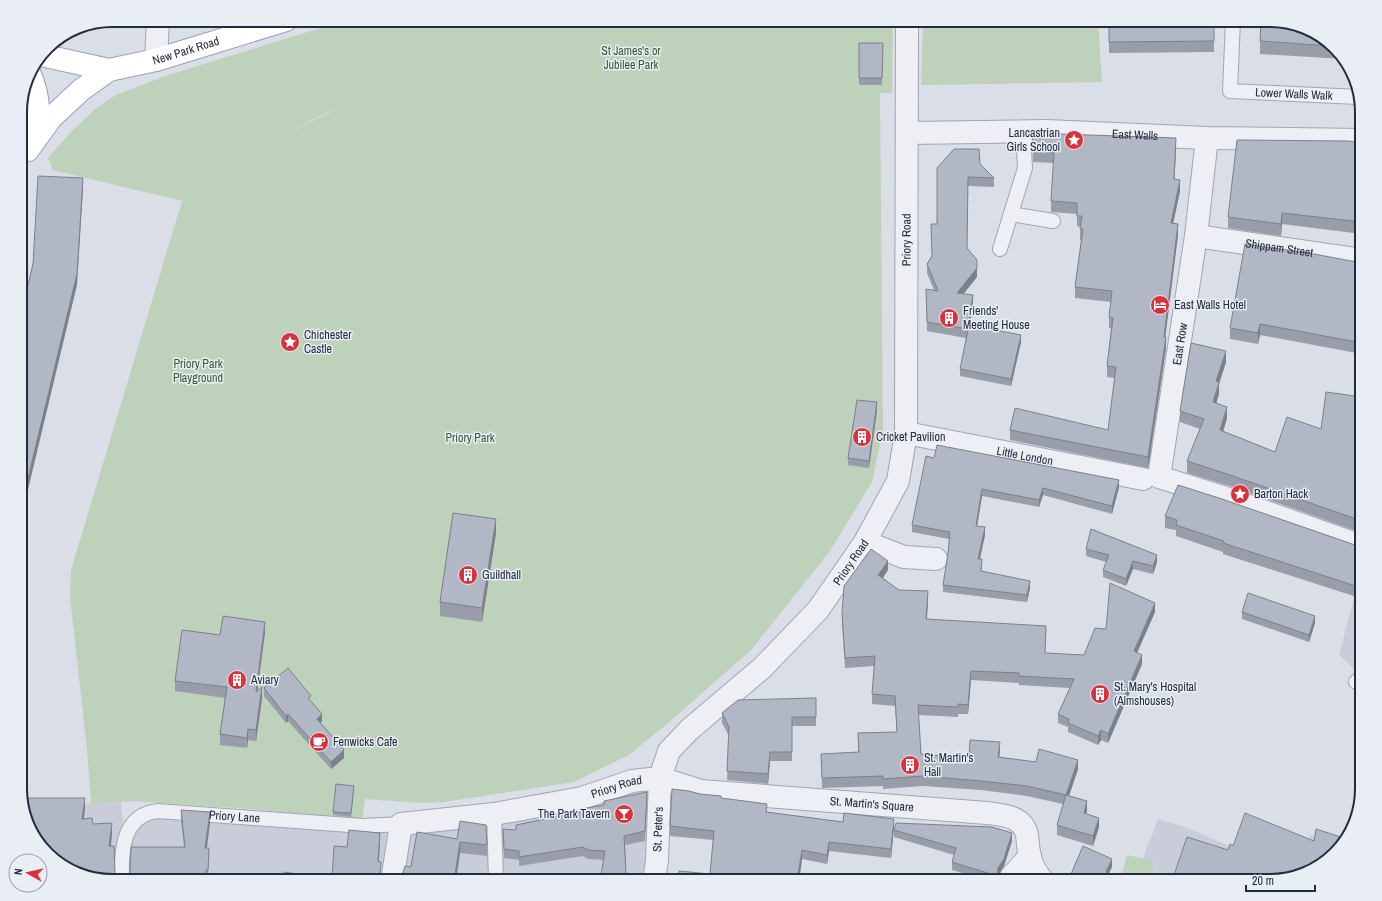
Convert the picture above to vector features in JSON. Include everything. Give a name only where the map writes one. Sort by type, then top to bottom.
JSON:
[{"type":"main road","name":"New Park Road","points":[[27,152],[51,118],[81,90],[109,70],[156,60],[263,27]]},
{"type":"main road","name":"New Park Road","points":[[49,56],[109,70]]},
{"type":"main road","points":[[27,150],[35,134],[38,116],[36,90],[32,81]]},
{"type":"street","points":[[156,60],[158,27]]},
{"type":"street","name":"Priory Road","points":[[401,824],[494,814],[582,798],[632,780],[660,778],[669,751],[689,730],[762,668],[818,610],[865,542],[898,480],[906,434],[907,27]]},
{"type":"street","name":"East Walls","points":[[907,133],[1023,131],[1207,138],[1355,140]]},
{"type":"street","name":"East Row","points":[[1151,478],[1196,236],[1207,138]]},
{"type":"street","name":"Shippam Street","points":[[1196,236],[1355,259]]},
{"type":"street","name":"Little London","points":[[906,434],[1151,478],[1226,498],[1355,544]]},
{"type":"street","points":[[865,542],[904,557],[936,559]]},
{"type":"street","name":"St. Martin's Square","points":[[660,778],[701,791],[987,813],[1008,816],[1015,819],[1024,827],[1027,834],[1030,856],[1038,874]]},
{"type":"street","name":"St. Peter's","points":[[655,874],[657,860],[660,778]]},
{"type":"street","points":[[393,874],[401,824]]},
{"type":"street","points":[[1014,874],[1030,856]]},
{"type":"lane","name":"Lower Walls Walk","points":[[1233,27],[1230,91],[1353,97]]},
{"type":"lane","points":[[1000,249],[1025,168],[1023,131]]},
{"type":"lane","points":[[1011,214],[1053,221]]},
{"type":"lane","name":"Priory Lane","points":[[122,874],[125,838],[130,827],[142,816],[150,812],[158,811],[363,826],[401,824]]},
{"type":"lane","points":[[494,814],[496,874]]},
{"type":"shaded area","points":[[1355,594],[1355,670],[1339,655]]},
{"type":"shaded area","points":[[660,778],[654,874],[123,874],[123,849],[142,817],[363,826]]},
{"type":"shaded area","points":[[121,802],[124,831],[121,874],[90,871],[79,868],[63,859],[82,804]]},
{"type":"shaded area","points":[[1158,819],[1182,826],[1289,871],[1270,874],[1137,874]]},
{"type":"shaded area","points":[[1310,835],[1335,843],[1317,860],[1303,868],[1294,870]]},
{"type":"green space","name":"Priory Park","points":[[324,27],[893,27],[892,93],[880,93],[883,430],[872,482],[830,551],[751,650],[667,724],[629,755],[574,782],[444,802],[421,803],[365,799],[362,821],[262,810],[131,801],[91,804],[87,749],[70,597],[71,570],[182,201],[53,170],[48,158],[70,133],[95,109],[116,95],[165,76]],"holes":[[[348,103],[265,145],[318,117]]]},
{"type":"green space","points":[[923,27],[1098,27],[1102,82],[921,85]]},
{"type":"green space","points":[[1127,855],[1154,861],[1151,874],[1122,874]]},
{"type":"building","points":[[1109,27],[1214,27],[1214,41],[1109,42]]},
{"type":"building","points":[[1261,27],[1276,27],[1298,31],[1323,45],[1260,41]]},
{"type":"building","points":[[859,43],[883,43],[882,78],[859,78]]},
{"type":"building","points":[[1032,133],[1176,138],[1174,179],[1180,180],[1171,223],[1178,224],[1164,337],[1166,337],[1148,457],[1010,430],[1015,408],[1108,430],[1116,367],[1107,366],[1113,318],[1109,317],[1112,291],[1075,287],[1083,229],[1080,229],[1082,216],[1077,216],[1077,203],[1051,201],[1054,152],[1033,151]]},
{"type":"building","points":[[1237,140],[1355,142],[1355,221],[1282,213],[1281,224],[1228,217]]},
{"type":"building","points":[[954,149],[979,149],[980,164],[994,178],[968,177],[967,248],[977,260],[977,268],[957,293],[973,295],[968,329],[927,322],[926,289],[938,291],[927,264],[932,256],[931,224],[937,224],[937,168]]},
{"type":"building","points":[[38,176],[83,178],[77,274],[27,483],[27,289],[33,264]]},
{"type":"building","points":[[1245,244],[1355,262],[1355,342],[1260,324],[1258,333],[1230,328]]},
{"type":"building","points":[[969,325],[1021,335],[1011,379],[960,369]]},
{"type":"building","points":[[1191,343],[1226,351],[1216,381],[1219,383],[1213,402],[1227,407],[1220,430],[1275,452],[1287,417],[1321,429],[1326,392],[1355,396],[1355,519],[1187,461],[1204,419],[1180,411]]},
{"type":"building","name":"Cricket Pavilion","points":[[857,400],[877,402],[869,461],[848,458]]},
{"type":"building","points":[[937,445],[1119,480],[1112,506],[1043,488],[1039,500],[982,489],[976,526],[985,527],[978,559],[982,559],[981,571],[1030,581],[1027,595],[943,585],[950,532],[912,525],[926,456],[934,458]]},
{"type":"building","points":[[1178,485],[1355,545],[1355,586],[1223,543],[1224,541],[1176,525],[1177,520],[1165,516]]},
{"type":"building","name":"Guildhall","points":[[453,513],[496,519],[482,608],[440,602]]},
{"type":"building","points":[[1091,529],[1157,555],[1153,566],[1133,561],[1126,579],[1103,570],[1109,555],[1086,549]]},
{"type":"building","points":[[871,549],[888,561],[878,575],[899,590],[928,591],[926,619],[1046,626],[1045,653],[1084,655],[1095,628],[1106,629],[1110,583],[1155,603],[1134,651],[1142,655],[1108,734],[1101,730],[1098,736],[1068,723],[1069,719],[1058,714],[1074,679],[1019,676],[1019,673],[971,671],[968,705],[958,704],[958,707],[918,705],[921,754],[969,758],[970,740],[1000,742],[998,757],[1036,762],[1039,749],[1078,760],[1066,795],[1027,786],[923,776],[883,779],[883,776],[822,778],[821,754],[859,752],[858,733],[897,732],[895,696],[872,694],[875,656],[845,658],[842,613],[844,586]]},
{"type":"building","points":[[1248,593],[1315,616],[1309,635],[1242,612]]},
{"type":"building","name":"Aviary","points":[[223,616],[265,622],[256,692],[262,687],[256,730],[248,729],[247,738],[220,734],[227,687],[175,681],[182,630],[220,635]]},
{"type":"building","points":[[288,668],[311,696],[308,698],[322,714],[317,719],[344,750],[331,762],[288,714],[286,716],[264,688]]},
{"type":"building","points":[[816,698],[816,717],[792,717],[792,752],[770,752],[768,774],[727,771],[729,727],[722,713],[738,700]]},
{"type":"building","points":[[336,784],[354,786],[351,813],[333,812]]},
{"type":"building","points":[[672,789],[721,796],[721,798],[767,804],[766,812],[843,822],[844,813],[894,819],[891,849],[829,842],[827,855],[802,850],[798,874],[710,874],[714,831],[670,826]]},
{"type":"building","points":[[647,792],[645,831],[624,836],[626,873],[629,874],[601,874],[605,851],[588,850],[583,847],[519,857],[519,851],[504,849],[503,829],[516,830],[516,825],[580,812],[581,809],[604,805],[604,801]]},
{"type":"building","points":[[1066,795],[1087,801],[1084,813],[1099,818],[1093,836],[1057,825]]},
{"type":"building","points":[[28,798],[85,798],[82,819],[92,818],[93,824],[112,823],[109,846],[114,846],[115,874],[101,873],[79,868],[65,860],[52,849],[38,832],[33,822]]},
{"type":"building","points":[[181,810],[210,812],[205,848],[209,848],[208,870],[206,870],[206,874],[130,874],[131,847],[185,847]]},
{"type":"building","points":[[1245,813],[1314,841],[1316,829],[1340,837],[1326,853],[1317,860],[1303,868],[1292,871],[1270,874],[1174,874],[1187,837],[1228,850],[1230,844],[1233,846]]},
{"type":"building","points":[[460,821],[486,825],[487,845],[460,842],[455,874],[402,874],[405,866],[411,867],[417,832],[457,839]]},
{"type":"building","points":[[896,823],[992,827],[1012,833],[1004,859],[998,868],[997,874],[991,874],[952,862],[956,848],[894,830]]},
{"type":"building","points":[[349,830],[380,833],[378,861],[381,862],[380,874],[332,874],[334,846],[347,847]]},
{"type":"building","points":[[1083,846],[1112,859],[1106,872],[1110,874],[1071,874]]},
{"type":"building","points":[[679,871],[710,874],[679,874]]},
{"type":"building","points":[[284,872],[298,874],[284,874]]},
{"type":"place","name":"Lancastrian Girls School","points":[[1074,140]]},
{"type":"place","name":"East Walls Hotel","points":[[1160,305]]},
{"type":"place","name":"Friends' Meeting House","points":[[949,318]]},
{"type":"place","name":"Chichester Castle","points":[[290,342]]},
{"type":"place","name":"Cricket Pavilion","points":[[862,437]]},
{"type":"place","name":"Barton Hack","points":[[1240,494]]},
{"type":"place","name":"Guildhall","points":[[468,575]]},
{"type":"place","name":"Aviary","points":[[237,680]]},
{"type":"place","name":"St. Mary's Hospital (Almshouses)","points":[[1100,694]]},
{"type":"place","name":"Fenwicks Cafe","points":[[319,742]]},
{"type":"place","name":"St. Martin's Hall","points":[[910,765]]},
{"type":"place","name":"The Park Tavern","points":[[624,814]]},
{"type":"park label","name":"St James's or Jubilee Park","points":[[631,58]]},
{"type":"park label","name":"Priory Park Playground","points":[[198,371]]}]
